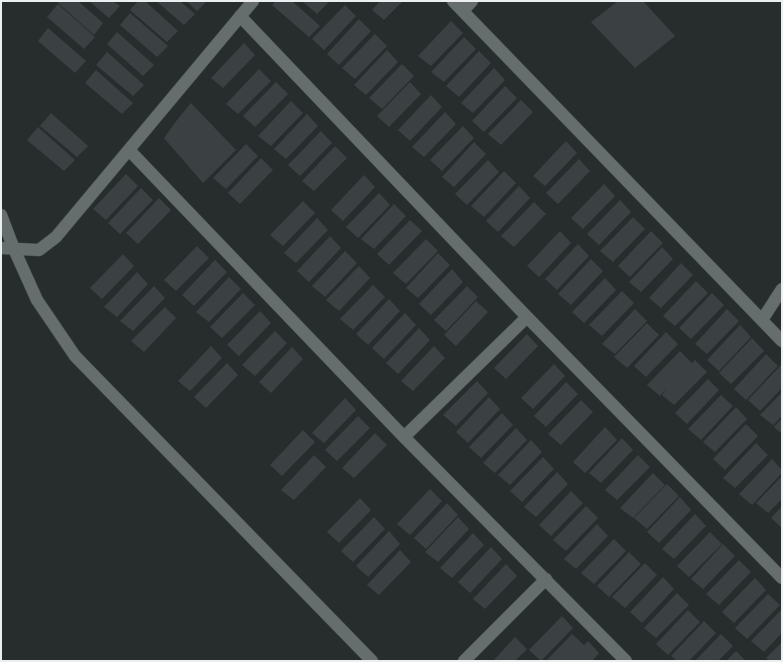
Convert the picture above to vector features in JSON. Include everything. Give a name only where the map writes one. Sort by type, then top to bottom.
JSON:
[{"type":"street","points":[[1,248],[39,250],[56,237],[253,1]]},
{"type":"street","points":[[454,1],[782,341]]},
{"type":"street","points":[[463,11],[472,1]]},
{"type":"street","points":[[240,16],[527,317],[782,578]]},
{"type":"street","points":[[129,150],[404,437],[626,661]]},
{"type":"street","points":[[1,215],[37,300],[75,356],[372,661]]},
{"type":"street","points":[[762,320],[782,289]]},
{"type":"street","points":[[404,437],[527,317]]},
{"type":"street","points":[[464,661],[546,579]]},
{"type":"building","points":[[56,1],[78,1],[103,23],[94,35]]},
{"type":"building","points":[[89,1],[113,1],[120,6],[109,18]]},
{"type":"building","points":[[138,1],[145,1],[178,31],[167,42],[130,10]]},
{"type":"building","points":[[156,1],[180,1],[195,14],[184,25]]},
{"type":"building","points":[[186,1],[207,1],[197,11]]},
{"type":"building","points":[[276,1],[292,1],[320,26],[309,37],[272,5]]},
{"type":"building","points":[[302,1],[326,1],[328,3],[317,14]]},
{"type":"building","points":[[380,1],[403,1],[384,20],[372,10]]},
{"type":"building","points":[[618,1],[643,1],[675,36],[635,68],[591,22]]},
{"type":"building","points":[[58,4],[95,37],[84,49],[47,17]]},
{"type":"building","points":[[345,5],[356,16],[324,50],[312,39]]},
{"type":"building","points":[[130,13],[168,46],[157,57],[120,25]]},
{"type":"building","points":[[359,19],[371,31],[339,65],[327,54]]},
{"type":"building","points":[[451,21],[463,33],[431,66],[418,56]]},
{"type":"building","points":[[48,28],[86,61],[75,73],[38,41]]},
{"type":"building","points":[[117,32],[154,65],[143,76],[107,44]]},
{"type":"building","points":[[375,34],[387,46],[355,79],[342,68]]},
{"type":"building","points":[[464,37],[476,49],[444,82],[431,72]]},
{"type":"building","points":[[244,43],[255,55],[223,88],[211,78]]},
{"type":"building","points":[[387,50],[398,62],[366,95],[354,85]]},
{"type":"building","points":[[479,51],[491,63],[459,97],[446,86]]},
{"type":"building","points":[[107,52],[144,85],[133,96],[96,65]]},
{"type":"building","points":[[402,64],[414,76],[382,109],[369,98]]},
{"type":"building","points":[[494,68],[505,80],[473,113],[461,103]]},
{"type":"building","points":[[259,69],[271,81],[238,114],[226,104]]},
{"type":"building","points":[[96,70],[133,103],[122,114],[85,83]]},
{"type":"building","points":[[276,82],[288,94],[255,127],[243,116]]},
{"type":"building","points":[[410,82],[421,94],[389,127],[377,116]]},
{"type":"building","points":[[505,86],[517,98],[484,132],[472,121]]},
{"type":"building","points":[[431,95],[442,107],[410,141],[398,130]]},
{"type":"building","points":[[521,100],[533,112],[501,145],[488,134]]},
{"type":"building","points":[[291,101],[303,113],[271,146],[258,136]]},
{"type":"building","points":[[191,103],[236,150],[203,183],[164,138]]},
{"type":"building","points":[[445,112],[456,124],[424,157],[412,147]]},
{"type":"building","points":[[51,113],[88,146],[77,157],[40,126]]},
{"type":"building","points":[[307,114],[318,126],[286,159],[274,149]]},
{"type":"building","points":[[463,126],[474,138],[442,171],[430,160]]},
{"type":"building","points":[[38,127],[75,160],[64,171],[27,140]]},
{"type":"building","points":[[321,131],[332,143],[300,176],[288,165]]},
{"type":"building","points":[[566,141],[577,153],[545,186],[533,176]]},
{"type":"building","points":[[474,142],[486,154],[454,187],[442,177]]},
{"type":"building","points":[[246,144],[258,156],[226,189],[213,178]]},
{"type":"building","points":[[335,146],[347,158],[314,191],[302,181]]},
{"type":"building","points":[[261,158],[273,170],[240,204],[228,193]]},
{"type":"building","points":[[579,159],[590,171],[558,204],[546,193]]},
{"type":"building","points":[[488,160],[499,172],[467,205],[455,194]]},
{"type":"building","points":[[504,171],[516,183],[484,217],[471,206]]},
{"type":"building","points":[[126,174],[138,186],[106,220],[93,209]]},
{"type":"building","points":[[364,175],[375,187],[343,221],[331,210]]},
{"type":"building","points":[[604,184],[615,196],[583,229],[571,218]]},
{"type":"building","points":[[519,186],[530,198],[498,232],[486,221]]},
{"type":"building","points":[[141,188],[153,200],[120,234],[108,223]]},
{"type":"building","points":[[379,193],[390,205],[358,238],[346,227]]},
{"type":"building","points":[[159,198],[171,210],[138,244],[126,233]]},
{"type":"building","points":[[620,200],[631,212],[599,245],[587,234]]},
{"type":"building","points":[[303,201],[315,213],[283,246],[270,235]]},
{"type":"building","points":[[534,202],[546,214],[514,247],[501,236]]},
{"type":"building","points":[[394,204],[406,216],[374,249],[361,239]]},
{"type":"building","points":[[633,217],[645,229],[613,262],[600,251]]},
{"type":"building","points":[[317,218],[328,230],[296,263],[284,253]]},
{"type":"building","points":[[410,220],[422,231],[389,265],[377,254]]},
{"type":"building","points":[[560,231],[571,243],[539,277],[527,266]]},
{"type":"building","points":[[651,231],[663,243],[630,277],[618,266]]},
{"type":"building","points":[[330,236],[341,248],[309,282],[297,271]]},
{"type":"building","points":[[426,239],[438,251],[406,284],[393,273]]},
{"type":"building","points":[[578,244],[589,256],[557,290],[545,279]]},
{"type":"building","points":[[197,246],[209,258],[176,291],[164,280]]},
{"type":"building","points":[[662,247],[673,259],[641,292],[629,282]]},
{"type":"building","points":[[345,251],[357,263],[325,297],[312,286]]},
{"type":"building","points":[[438,253],[450,265],[418,298],[406,288]]},
{"type":"building","points":[[123,254],[134,266],[102,299],[90,288]]},
{"type":"building","points":[[591,259],[603,271],[571,305],[558,294]]},
{"type":"building","points":[[215,260],[227,272],[194,306],[182,295]]},
{"type":"building","points":[[681,263],[693,275],[661,308],[649,298]]},
{"type":"building","points":[[359,266],[370,278],[339,311],[326,300]]},
{"type":"building","points":[[452,269],[463,282],[431,315],[419,304]]},
{"type":"building","points":[[137,272],[148,284],[117,317],[104,307]]},
{"type":"building","points":[[229,277],[241,289],[209,322],[196,312]]},
{"type":"building","points":[[605,278],[616,290],[584,323],[572,312]]},
{"type":"building","points":[[696,281],[708,293],[675,326],[663,316]]},
{"type":"building","points":[[373,285],[385,297],[353,330],[340,319]]},
{"type":"building","points":[[154,286],[165,298],[133,331],[120,321]]},
{"type":"building","points":[[467,286],[478,297],[446,331],[434,320]]},
{"type":"building","points":[[622,291],[634,303],[602,336],[589,325]]},
{"type":"building","points":[[243,293],[255,305],[222,338],[210,327]]},
{"type":"building","points":[[712,293],[724,305],[691,339],[679,328]]},
{"type":"building","points":[[389,299],[400,311],[368,345],[356,334]]},
{"type":"building","points":[[476,301],[488,312],[456,346],[444,335]]},
{"type":"building","points":[[165,307],[176,318],[144,352],[131,341]]},
{"type":"building","points":[[635,309],[647,321],[615,354],[602,344]]},
{"type":"building","points":[[727,309],[739,321],[707,354],[695,344]]},
{"type":"building","points":[[260,311],[271,323],[239,356],[227,345]]},
{"type":"building","points":[[405,313],[416,325],[384,359],[372,348]]},
{"type":"building","points":[[647,323],[659,335],[627,368],[614,357]]},
{"type":"building","points":[[740,325],[751,337],[719,371],[707,360]]},
{"type":"building","points":[[419,328],[430,340],[398,374],[386,363]]},
{"type":"building","points":[[275,331],[287,343],[255,376],[242,365]]},
{"type":"building","points":[[666,332],[678,344],[646,377],[634,366]]},
{"type":"building","points":[[527,334],[538,346],[506,379],[494,368]]},
{"type":"building","points":[[752,338],[764,351],[731,384],[719,373]]},
{"type":"building","points":[[211,346],[222,358],[190,391],[178,381]]},
{"type":"building","points":[[434,346],[445,358],[413,391],[401,381]]},
{"type":"building","points":[[292,347],[303,359],[271,393],[259,382]]},
{"type":"building","points":[[680,351],[692,363],[695,360],[707,372],[674,405],[662,395],[667,388],[660,396],[647,385]]},
{"type":"building","points":[[766,354],[778,366],[746,400],[734,389]]},
{"type":"building","points":[[227,363],[238,375],[206,408],[194,397]]},
{"type":"building","points":[[554,364],[565,376],[533,409],[521,398]]},
{"type":"building","points":[[781,365],[782,388],[760,411],[748,400]]},
{"type":"building","points":[[708,379],[719,390],[687,424],[675,413]]},
{"type":"building","points":[[477,381],[488,393],[456,426],[443,415]]},
{"type":"building","points":[[566,382],[578,394],[546,427],[534,416]]},
{"type":"building","points":[[782,392],[782,416],[773,425],[760,415]]},
{"type":"building","points":[[721,395],[733,406],[701,440],[688,429]]},
{"type":"building","points":[[489,397],[500,409],[468,443],[456,432]]},
{"type":"building","points":[[345,398],[356,410],[324,443],[312,433]]},
{"type":"building","points":[[581,400],[593,412],[561,445],[548,434]]},
{"type":"building","points":[[736,407],[747,419],[715,452],[703,442]]},
{"type":"building","points":[[502,413],[513,425],[481,458],[469,447]]},
{"type":"building","points":[[358,416],[370,428],[337,461],[325,450]]},
{"type":"building","points":[[782,418],[782,434],[774,427]]},
{"type":"building","points":[[746,424],[758,436],[725,470],[713,459]]},
{"type":"building","points":[[605,427],[617,440],[585,473],[573,462]]},
{"type":"building","points":[[516,428],[527,440],[495,473],[483,463]]},
{"type":"building","points":[[303,430],[315,442],[282,476],[270,465]]},
{"type":"building","points":[[375,433],[387,445],[354,478],[342,468]]},
{"type":"building","points":[[622,438],[633,450],[601,483],[589,473]]},
{"type":"building","points":[[531,440],[542,452],[510,485],[498,475]]},
{"type":"building","points":[[756,443],[768,455],[735,488],[723,478]]},
{"type":"building","points":[[314,455],[326,467],[294,500],[281,490]]},
{"type":"building","points":[[638,455],[650,467],[617,500],[605,490]]},
{"type":"building","points":[[543,457],[554,469],[522,502],[510,491]]},
{"type":"building","points":[[772,459],[782,470],[782,473],[752,505],[739,494]]},
{"type":"building","points":[[557,472],[568,484],[536,517],[524,507]]},
{"type":"building","points":[[653,473],[665,485],[633,518],[620,508]]},
{"type":"building","points":[[782,476],[782,499],[768,513],[756,503]]},
{"type":"building","points":[[667,484],[679,496],[647,529],[634,518]]},
{"type":"building","points":[[430,489],[442,501],[410,535],[397,524]]},
{"type":"building","points":[[571,491],[583,503],[551,536],[539,525]]},
{"type":"building","points":[[680,497],[691,510],[659,543],[647,532]]},
{"type":"building","points":[[360,498],[371,510],[339,543],[327,532]]},
{"type":"building","points":[[447,503],[458,515],[426,549],[414,538]]},
{"type":"building","points":[[586,506],[598,518],[566,551],[553,540]]},
{"type":"building","points":[[782,506],[782,528],[771,518]]},
{"type":"building","points":[[695,514],[706,526],[674,559],[662,549]]},
{"type":"building","points":[[374,517],[385,529],[353,562],[341,551]]},
{"type":"building","points":[[458,517],[469,529],[438,562],[425,552]]},
{"type":"building","points":[[597,524],[608,536],[576,569],[564,559]]},
{"type":"building","points":[[389,531],[400,544],[368,577],[356,566]]},
{"type":"building","points":[[710,532],[722,544],[689,577],[677,566]]},
{"type":"building","points":[[473,533],[484,545],[452,578],[440,568]]},
{"type":"building","points":[[614,539],[626,551],[594,584],[581,573]]},
{"type":"building","points":[[723,544],[735,556],[703,589],[691,579]]},
{"type":"building","points":[[491,547],[502,559],[470,593],[458,582]]},
{"type":"building","points":[[400,550],[411,562],[379,595],[367,585]]},
{"type":"building","points":[[629,552],[641,564],[609,597],[597,586]]},
{"type":"building","points":[[739,560],[751,572],[719,605],[706,594]]},
{"type":"building","points":[[645,563],[657,575],[625,608],[612,597]]},
{"type":"building","points":[[506,564],[517,576],[485,609],[473,599]]},
{"type":"building","points":[[663,577],[674,589],[642,623],[630,612]]},
{"type":"building","points":[[755,578],[766,590],[734,623],[722,612]]},
{"type":"building","points":[[677,593],[689,605],[656,638],[644,628]]},
{"type":"building","points":[[768,594],[780,605],[747,639],[735,628]]},
{"type":"building","points":[[782,609],[782,633],[764,652],[751,641]]},
{"type":"building","points":[[688,610],[700,622],[668,655],[656,644]]},
{"type":"building","points":[[562,616],[573,628],[541,661],[529,650]]},
{"type":"building","points":[[704,621],[716,633],[689,661],[677,661],[671,656]]},
{"type":"building","points":[[572,634],[584,645],[588,641],[599,653],[592,661],[546,661]]},
{"type":"building","points":[[721,634],[733,646],[718,661],[695,661]]},
{"type":"building","points":[[515,637],[527,649],[515,661],[493,661]]},
{"type":"building","points":[[782,642],[782,661],[770,661],[766,658]]},
{"type":"building","points":[[736,651],[746,661],[726,661]]}]
